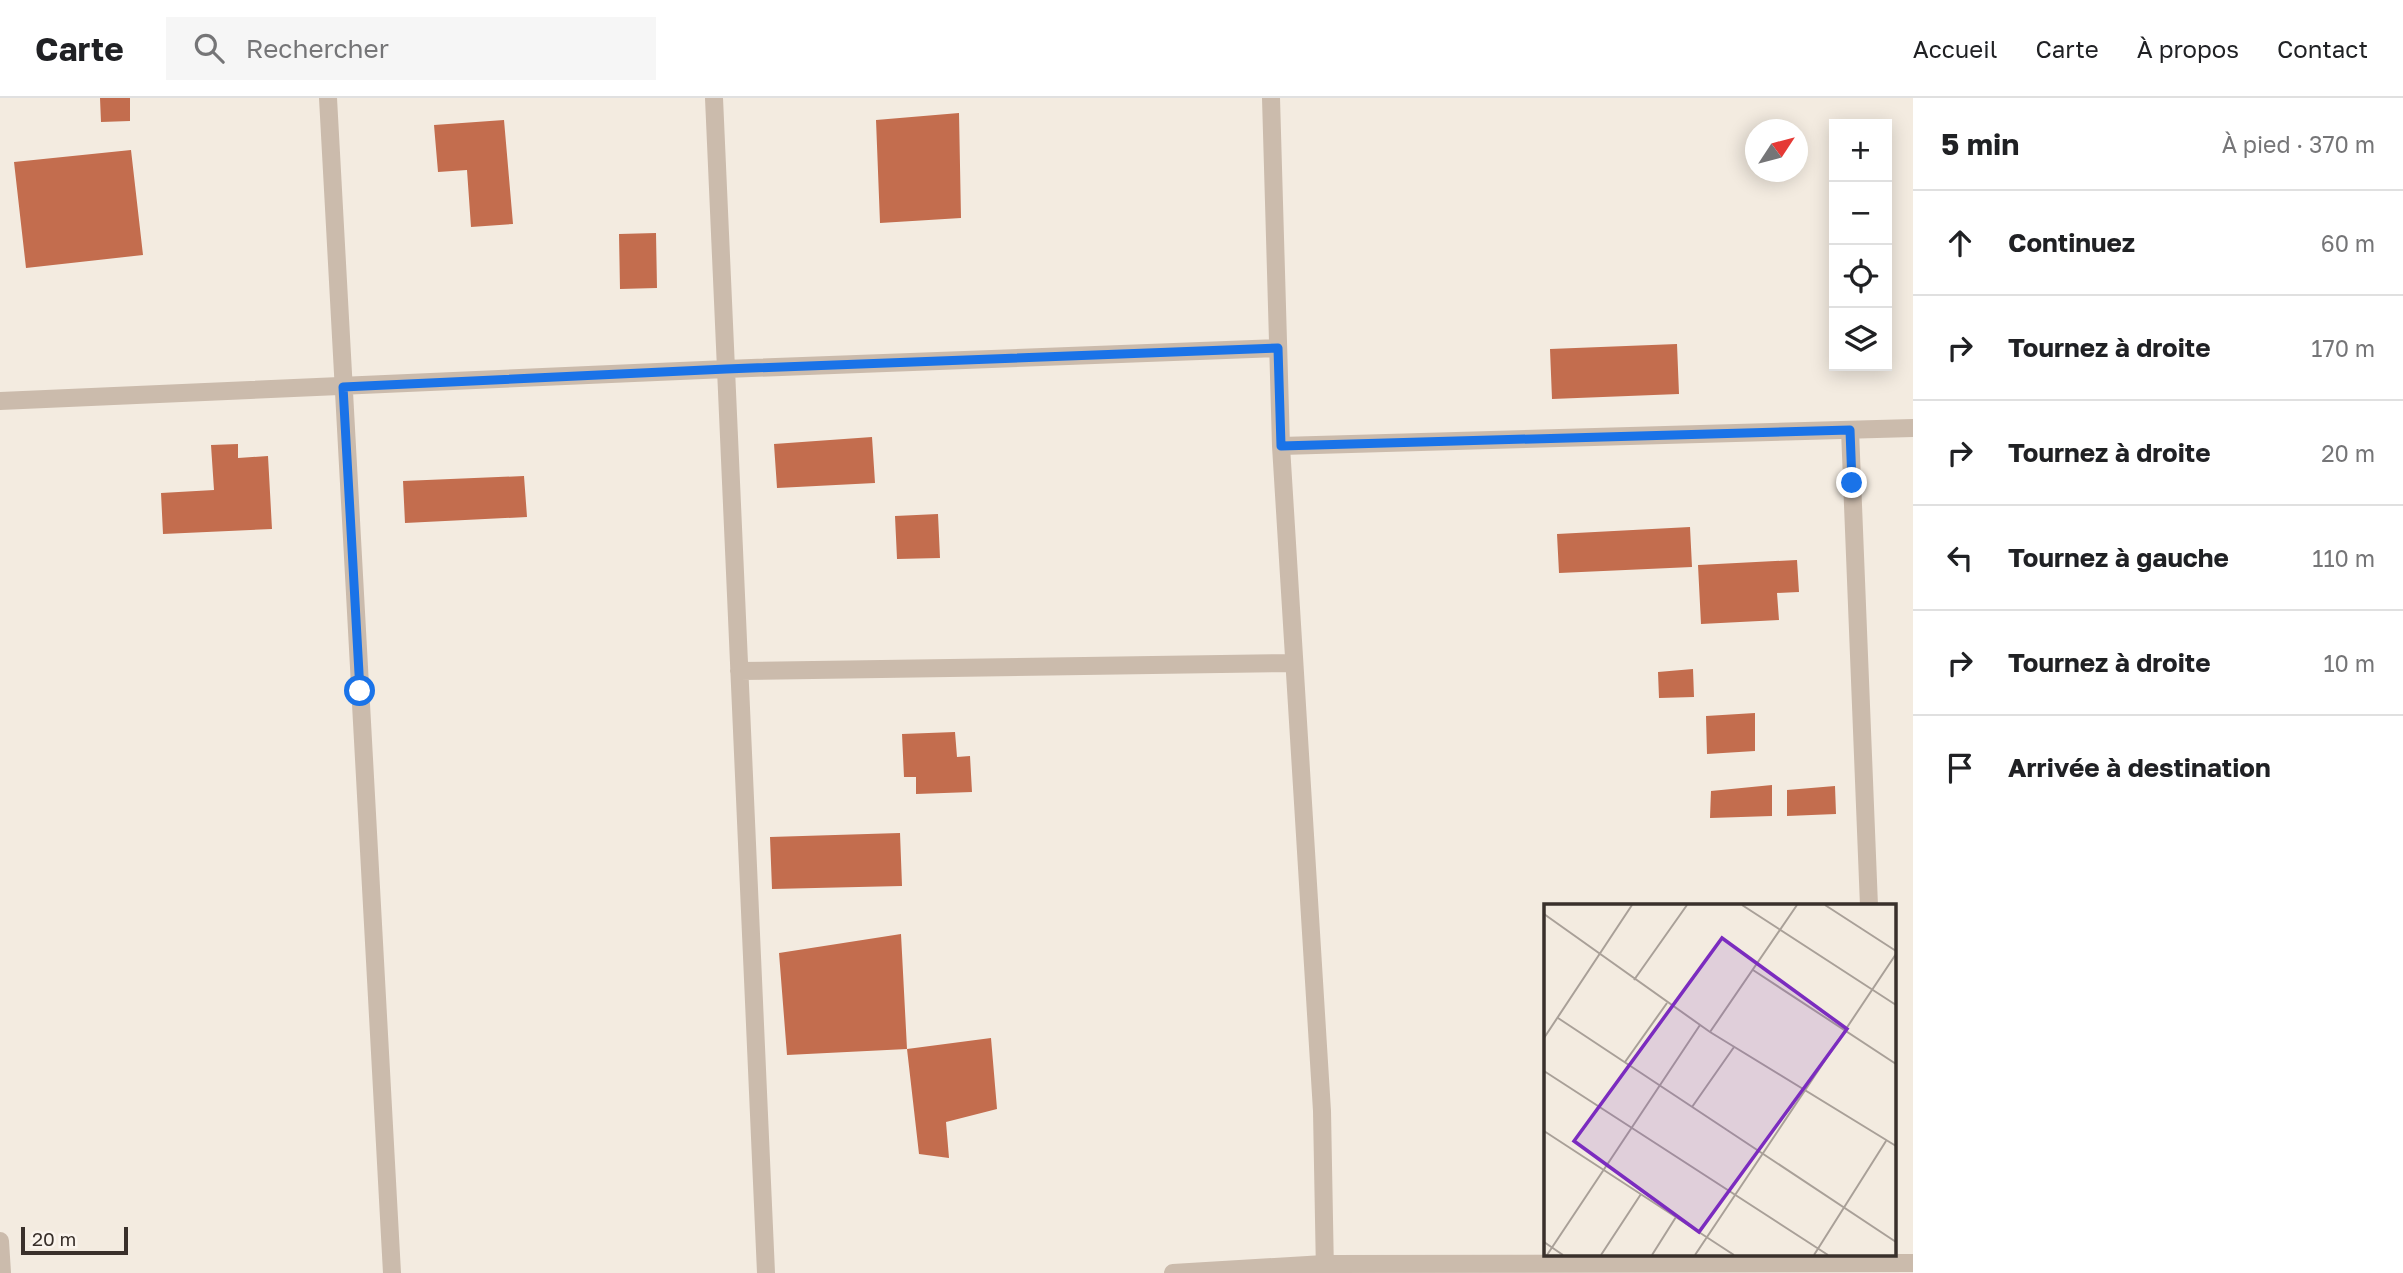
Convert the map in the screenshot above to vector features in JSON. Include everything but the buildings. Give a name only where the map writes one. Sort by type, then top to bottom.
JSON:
[{"type":"street","points":[[328,98],[392,1273]]},
{"type":"street","points":[[714,98],[766,1273]]},
{"type":"street","points":[[1271,98],[1281,446],[1322,1111],[1325,1268]]},
{"type":"street","points":[[0,401],[1278,348]]},
{"type":"street","points":[[1281,446],[1913,428]]},
{"type":"street","points":[[1850,430],[1869,904]]},
{"type":"street","points":[[739,671],[1294,663]]},
{"type":"street","points":[[0,1241],[2,1273]]},
{"type":"street","points":[[1174,1273],[1325,1268],[1913,1263]]},
{"type":"route","points":[[360,691],[343,387],[1278,348],[1281,446],[1850,430],[1852,483]]}]
